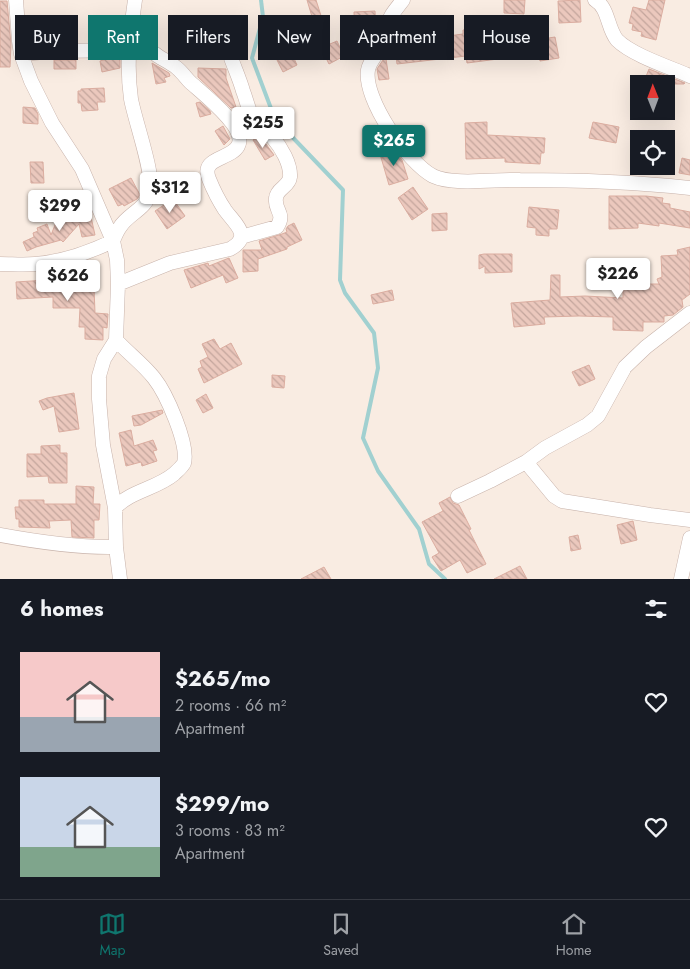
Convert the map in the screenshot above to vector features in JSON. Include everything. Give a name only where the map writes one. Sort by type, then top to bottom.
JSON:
[{"type":"street","points":[[16,0],[17,15]]},
{"type":"street","points":[[133,15],[135,0]]},
{"type":"street","points":[[403,0],[387,24],[383,44],[372,58],[368,70],[369,86],[381,118],[417,163],[434,176],[475,182],[518,180],[646,183],[690,188]]},
{"type":"street","points":[[602,3],[616,38],[628,49],[690,76]]},
{"type":"street","points":[[118,284],[170,264],[230,249],[238,244],[241,237],[241,229],[217,197],[207,171],[208,166],[212,162],[237,148],[240,142],[239,134],[229,119],[206,94],[177,68],[158,56]]},
{"type":"street","points":[[23,60],[30,81],[42,105],[82,169],[114,241],[118,284],[116,340],[104,359],[99,376],[99,399],[104,445],[115,508],[116,547],[120,579]]},
{"type":"street","points":[[0,264],[34,264],[53,261],[86,252],[114,241],[120,226],[143,206],[150,196],[151,190],[147,163],[131,99],[129,60]]},
{"type":"street","points":[[232,60],[250,112],[256,124],[273,137],[282,150],[290,177],[287,184],[279,190],[276,198],[276,205],[281,214],[281,221],[277,227],[241,237]]},
{"type":"street","points":[[458,496],[526,462],[545,448],[587,426],[598,416],[625,367],[646,347],[690,313]]},
{"type":"street","points":[[115,508],[121,502],[160,484],[174,474],[183,465],[185,455],[182,439],[172,411],[154,378],[116,340]]},
{"type":"street","points":[[526,462],[554,496],[562,501],[690,520]]},
{"type":"street","points":[[0,535],[44,543],[116,547]]},
{"type":"street","points":[[681,579],[690,538]]},
{"type":"building","points":[[307,0],[316,0],[321,15],[312,15]]},
{"type":"building","points":[[504,0],[525,0],[524,14],[504,13]]},
{"type":"building","points":[[580,0],[581,22],[559,23],[558,1]]},
{"type":"building","points":[[649,0],[665,0],[656,40],[641,36],[642,32],[632,30],[633,24],[629,23],[633,7],[646,10]]},
{"type":"building","points":[[0,1],[7,1],[11,44],[10,67],[0,67]]},
{"type":"building","points":[[375,11],[375,15],[354,15],[354,12]]},
{"type":"building","points":[[464,30],[464,56],[454,57],[454,35],[463,34]]},
{"type":"building","points":[[555,37],[559,58],[549,60],[549,38]]},
{"type":"building","points":[[337,41],[340,47],[340,58],[329,64],[327,60],[330,60],[330,44]]},
{"type":"building","points":[[54,60],[76,60],[76,69],[54,69]]},
{"type":"building","points":[[120,60],[120,68],[102,72],[100,61]]},
{"type":"building","points":[[277,60],[295,60],[297,65],[283,72]]},
{"type":"building","points":[[383,60],[386,60],[389,79],[379,80],[377,69]]},
{"type":"building","points":[[397,60],[432,60],[397,64]]},
{"type":"building","points":[[467,60],[490,60],[467,63]]},
{"type":"building","points":[[152,63],[169,73],[170,76],[164,78],[166,82],[156,84]]},
{"type":"building","points":[[198,68],[226,69],[226,78],[236,107],[231,108],[198,77]]},
{"type":"building","points":[[649,69],[664,75],[647,75]]},
{"type":"building","points":[[675,79],[685,83],[675,84]]},
{"type":"building","points":[[104,88],[105,102],[97,102],[98,110],[82,111],[81,103],[78,103],[78,91],[81,91],[81,89]]},
{"type":"building","points":[[200,102],[211,114],[200,117],[196,103]]},
{"type":"building","points":[[23,107],[35,108],[38,114],[38,124],[23,123]]},
{"type":"building","points":[[487,122],[487,135],[545,138],[544,153],[541,153],[540,164],[505,162],[505,158],[466,159],[465,123]]},
{"type":"building","points":[[593,122],[619,127],[616,143],[589,138]]},
{"type":"building","points":[[223,126],[230,139],[224,145],[215,131]]},
{"type":"building","points":[[258,137],[274,155],[265,160],[253,140]]},
{"type":"building","points":[[394,150],[402,160],[408,179],[389,185],[380,154]]},
{"type":"building","points":[[682,158],[690,160],[690,175],[679,173]]},
{"type":"building","points":[[30,162],[43,162],[44,183],[31,183]]},
{"type":"building","points":[[131,178],[140,195],[137,199],[124,206],[123,204],[118,206],[109,189]]},
{"type":"building","points":[[413,187],[428,209],[412,220],[398,198]]},
{"type":"building","points":[[609,196],[663,198],[662,203],[670,204],[670,208],[690,212],[690,228],[659,223],[659,226],[638,223],[638,228],[609,229]]},
{"type":"building","points":[[173,199],[185,216],[167,229],[155,211]]},
{"type":"building","points":[[529,207],[559,210],[557,229],[549,229],[549,236],[536,235],[536,228],[527,227]]},
{"type":"building","points":[[73,213],[70,221],[91,217],[95,235],[82,237],[79,224],[63,242],[61,240],[27,251],[23,242],[34,237],[33,233],[38,231],[37,228],[47,224],[51,235],[57,220]]},
{"type":"building","points":[[447,213],[447,230],[432,231],[432,214]]},
{"type":"building","points":[[294,223],[302,240],[287,247],[287,249],[258,259],[258,271],[243,272],[243,250],[262,250],[259,241],[287,232],[288,226]]},
{"type":"building","points":[[690,247],[690,294],[682,300],[683,307],[673,315],[664,316],[664,322],[643,322],[643,331],[613,330],[613,317],[544,317],[545,324],[514,327],[511,303],[550,300],[551,275],[560,275],[560,297],[623,298],[623,284],[659,284],[657,279],[662,277],[661,256],[678,255],[677,250]]},
{"type":"building","points":[[512,254],[512,272],[485,273],[485,266],[479,269],[479,255]]},
{"type":"building","points":[[229,258],[238,278],[226,283],[223,275],[191,288],[184,270],[208,263],[209,266]]},
{"type":"building","points":[[74,281],[74,288],[94,288],[95,313],[108,314],[107,328],[103,327],[103,340],[85,339],[85,327],[79,327],[80,308],[53,308],[53,297],[17,299],[16,282]]},
{"type":"building","points":[[392,290],[394,300],[373,304],[371,295]]},
{"type":"building","points":[[214,339],[220,349],[231,343],[242,364],[204,383],[198,369],[202,367],[200,361],[208,357],[202,344]]},
{"type":"building","points":[[589,365],[595,379],[579,386],[572,372]]},
{"type":"building","points":[[272,375],[285,376],[284,388],[272,387]]},
{"type":"building","points":[[74,393],[79,429],[59,432],[54,406],[43,410],[39,401]]},
{"type":"building","points":[[206,394],[213,408],[203,413],[196,400]]},
{"type":"building","points":[[162,410],[163,413],[141,425],[134,426],[132,416]]},
{"type":"building","points":[[131,430],[134,446],[153,440],[157,450],[153,451],[157,461],[142,466],[141,462],[126,466],[119,433]]},
{"type":"building","points":[[60,445],[60,453],[67,453],[67,483],[49,483],[48,476],[27,477],[27,454],[41,454],[41,446]]},
{"type":"building","points":[[76,486],[94,487],[93,504],[100,504],[99,520],[94,520],[94,538],[72,537],[71,520],[49,521],[50,528],[19,527],[19,519],[16,519],[15,507],[19,507],[19,500],[44,500],[44,504],[76,504]]},
{"type":"building","points":[[450,497],[453,503],[459,505],[486,564],[467,573],[460,560],[441,571],[432,557],[439,553],[422,522],[443,511],[439,503]]},
{"type":"building","points":[[633,521],[637,540],[621,544],[617,525]]},
{"type":"building","points":[[578,535],[581,549],[571,551],[569,537]]},
{"type":"building","points":[[520,566],[527,579],[494,579]]},
{"type":"building","points":[[324,567],[331,579],[301,579]]},
{"type":"waterway","points":[[261,0],[263,17],[252,58],[275,119],[343,190],[340,280],[345,293],[374,333],[378,368],[363,438],[378,471],[419,529],[429,564],[445,579]]}]
